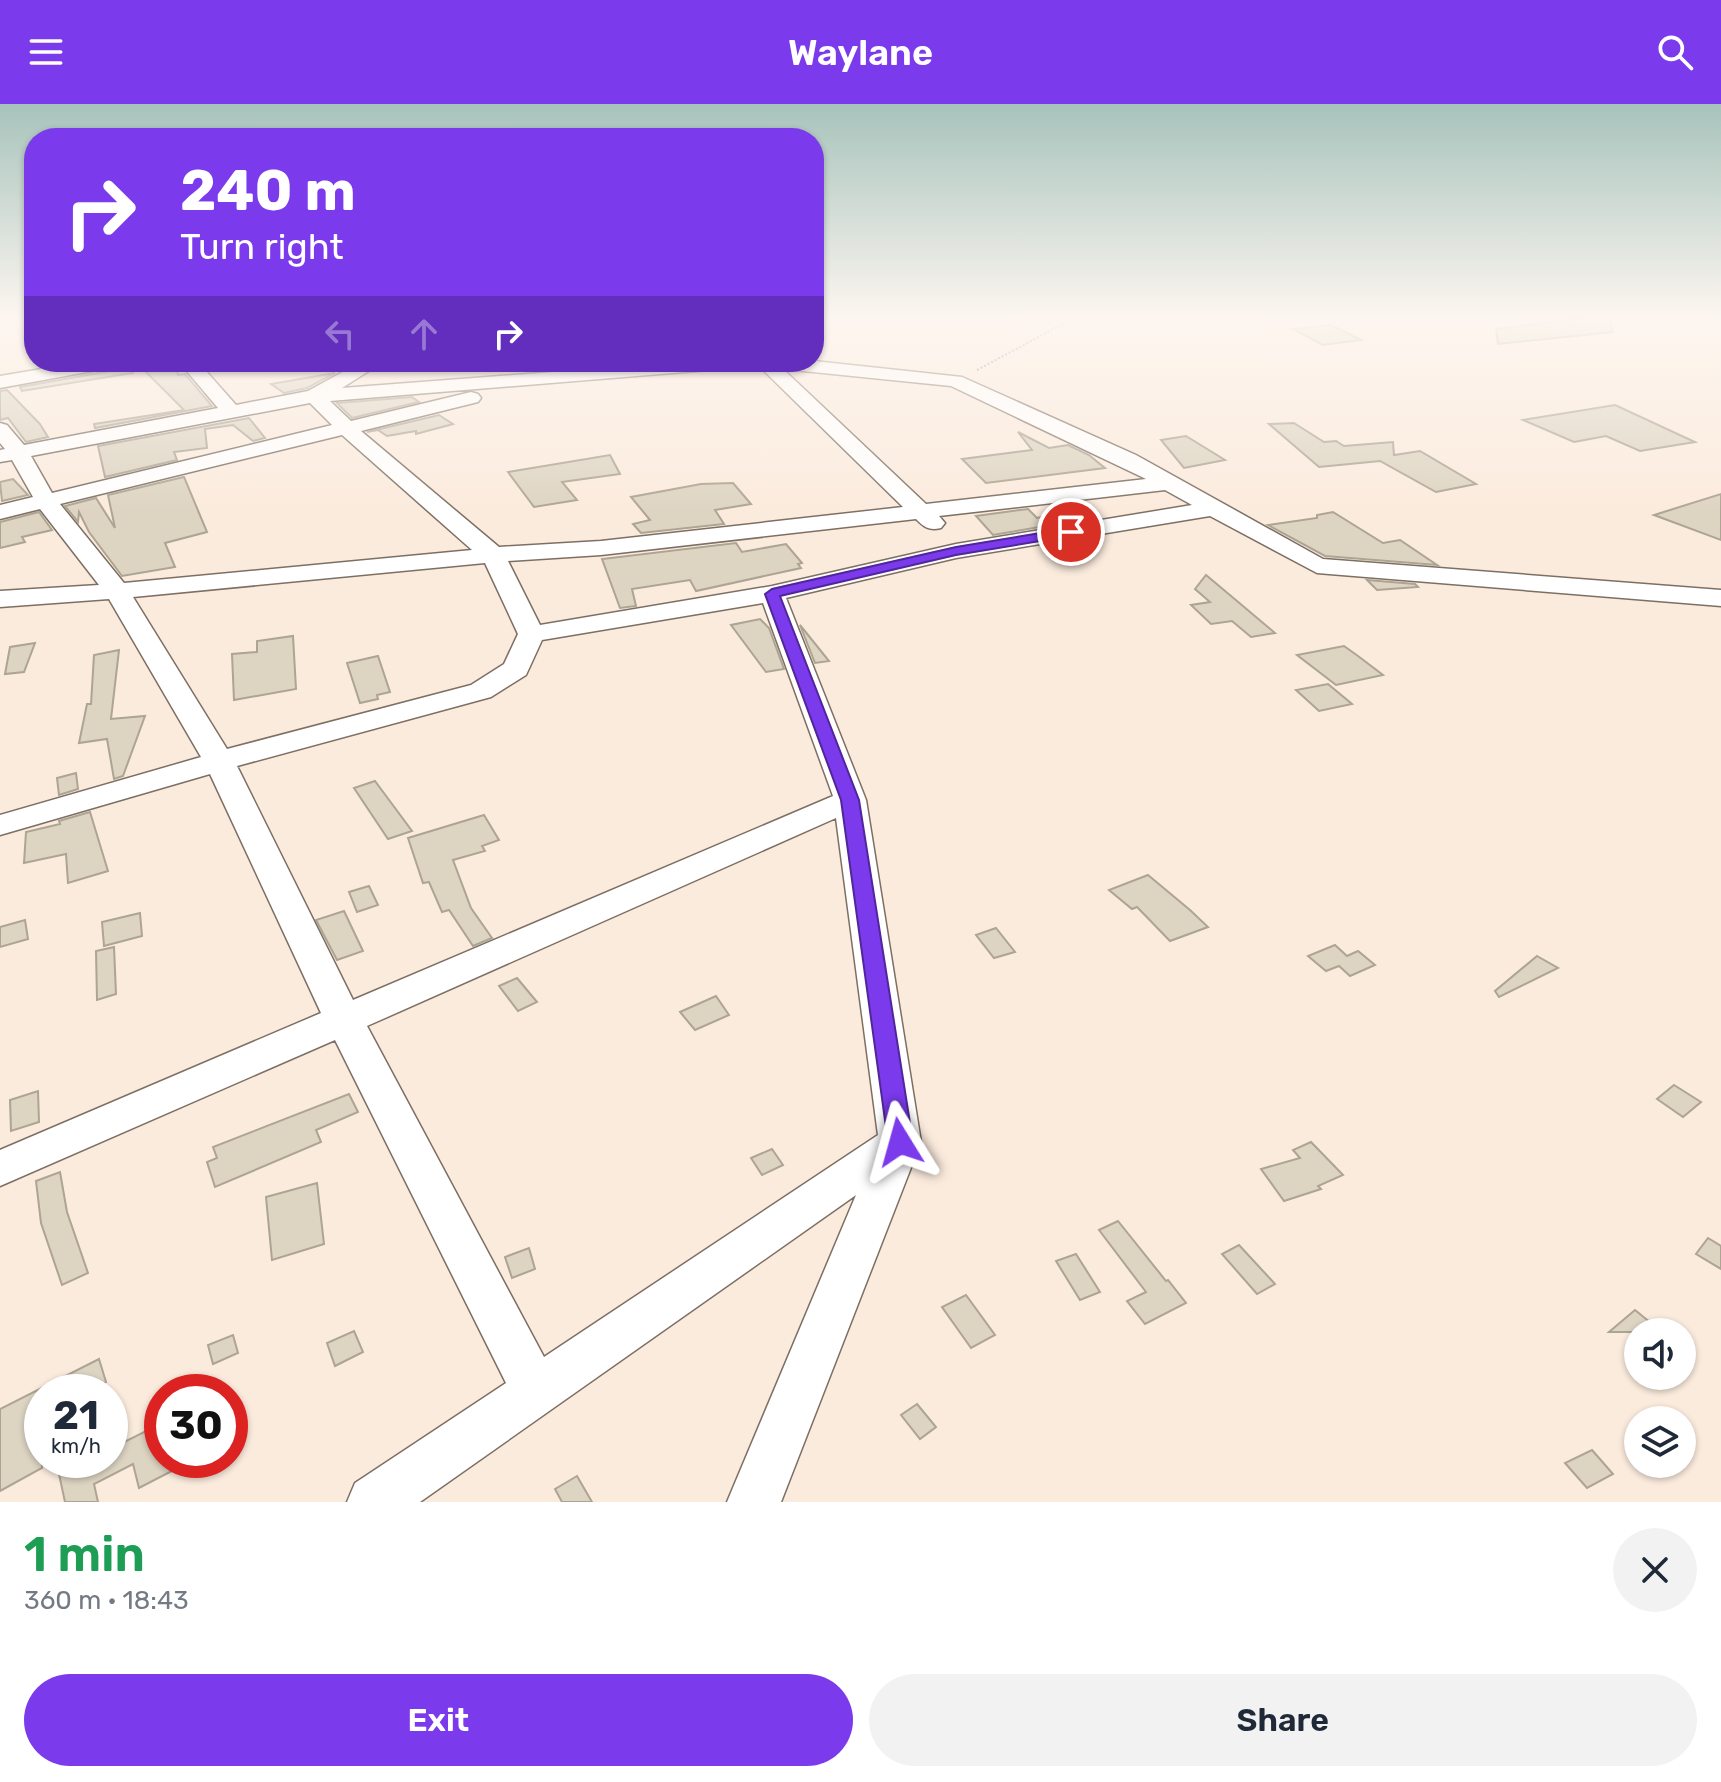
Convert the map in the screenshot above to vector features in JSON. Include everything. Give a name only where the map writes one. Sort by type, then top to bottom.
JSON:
[{"type":"street","points":[[206,383],[231,412]]},
{"type":"street","points":[[314,396],[337,383]]},
{"type":"street","points":[[465,383],[314,396],[231,412],[6,446],[117,591],[219,761],[344,1020],[536,1391]]},
{"type":"street","points":[[0,512],[536,383]]},
{"type":"street","points":[[790,383],[924,511],[956,551]]},
{"type":"street","points":[[960,383],[1128,460],[1317,566],[1721,598]]},
{"type":"street","points":[[0,825],[219,761],[481,691],[516,669],[531,634],[493,555],[347,429],[314,396]]},
{"type":"street","points":[[0,599],[647,543],[1169,483]]},
{"type":"street","points":[[531,634],[772,594],[956,551],[1215,508]]},
{"type":"street","points":[[754,1502],[900,1142],[850,800],[772,594]]},
{"type":"street","points":[[0,1169],[850,800]]},
{"type":"street","points":[[374,1502],[900,1142]]},
{"type":"building","points":[[41,383],[70,383],[22,391],[20,387]]},
{"type":"building","points":[[157,383],[193,383],[212,406],[95,428],[94,424],[184,410]]},
{"type":"building","points":[[275,383],[316,383],[284,393],[271,384]]},
{"type":"building","points":[[7,390],[40,424],[48,437],[26,442],[8,418],[0,420],[0,391]]},
{"type":"building","points":[[412,397],[419,402],[352,418],[337,403]]},
{"type":"building","points":[[1615,405],[1695,442],[1640,451],[1606,436],[1574,442],[1523,420]]},
{"type":"building","points":[[439,415],[453,424],[416,434],[416,431],[387,436],[378,430],[367,432]]},
{"type":"building","points":[[249,418],[265,438],[253,441],[233,425],[205,429],[207,448],[174,452],[177,460],[105,477],[98,446]]},
{"type":"building","points":[[1294,423],[1324,442],[1336,441],[1344,446],[1393,442],[1394,455],[1420,451],[1476,484],[1436,492],[1380,461],[1319,467],[1269,424]]},
{"type":"building","points":[[1018,432],[1049,448],[1068,445],[1089,455],[1105,468],[986,483],[962,459],[1032,450]]},
{"type":"building","points":[[1186,436],[1225,460],[1184,468],[1161,440]]},
{"type":"building","points":[[610,455],[620,474],[562,482],[577,500],[534,507],[508,472]]},
{"type":"building","points":[[184,477],[207,532],[165,543],[175,567],[122,576],[89,532],[79,512],[78,522],[65,506],[96,498],[115,528],[108,495]]},
{"type":"building","points":[[13,479],[28,495],[2,501],[0,482]]},
{"type":"building","points":[[733,483],[751,504],[715,510],[724,524],[641,533],[633,524],[650,520],[631,497],[701,484]]},
{"type":"building","points":[[1721,494],[1721,540],[1654,515]]},
{"type":"building","points":[[1028,509],[1037,518],[1058,514],[1063,523],[993,535],[976,516]]},
{"type":"building","points":[[39,512],[52,530],[22,537],[25,542],[0,548],[0,522]]},
{"type":"building","points":[[1333,512],[1383,543],[1400,540],[1437,565],[1325,556],[1268,525],[1317,518],[1317,515]]},
{"type":"building","points":[[736,543],[742,552],[786,544],[802,563],[798,564],[801,568],[696,591],[690,580],[632,589],[636,606],[620,608],[602,559]]},
{"type":"building","points":[[1206,575],[1275,633],[1251,637],[1232,621],[1211,624],[1191,605],[1210,602],[1195,589]]},
{"type":"building","points":[[1367,580],[1415,584],[1418,587],[1377,590]]},
{"type":"building","points":[[760,619],[769,628],[784,669],[766,672],[731,625]]},
{"type":"building","points":[[800,625],[829,661],[815,663]]},
{"type":"building","points":[[293,636],[296,689],[234,700],[232,654],[257,652],[257,641]]},
{"type":"building","points":[[35,643],[24,672],[5,674],[10,647]]},
{"type":"building","points":[[1344,646],[1383,675],[1336,685],[1297,655]]},
{"type":"building","points":[[119,650],[111,719],[145,716],[123,776],[114,779],[107,739],[79,743],[87,704],[91,704],[94,655]]},
{"type":"building","points":[[378,656],[390,692],[377,695],[378,699],[360,703],[347,663]]},
{"type":"building","points":[[1328,684],[1352,704],[1319,711],[1296,690]]},
{"type":"building","points":[[76,773],[78,789],[59,795],[57,778]]},
{"type":"building","points":[[375,781],[412,831],[388,839],[354,788]]},
{"type":"building","points":[[90,812],[108,871],[68,883],[66,854],[24,863],[26,832],[60,824],[59,821]]},
{"type":"building","points":[[484,815],[499,840],[482,846],[485,851],[453,860],[471,908],[492,938],[473,946],[449,910],[442,912],[429,882],[423,883],[408,838]]},
{"type":"building","points":[[1148,875],[1208,927],[1170,941],[1137,907],[1132,909],[1109,890]]},
{"type":"building","points":[[369,886],[378,905],[357,912],[349,892]]},
{"type":"building","points":[[344,911],[363,951],[337,960],[316,920]]},
{"type":"building","points":[[140,913],[142,936],[104,946],[102,922]]},
{"type":"building","points":[[25,920],[28,939],[0,947],[0,927]]},
{"type":"building","points":[[996,928],[1015,952],[994,958],[976,935]]},
{"type":"building","points":[[1335,945],[1347,956],[1358,951],[1375,965],[1350,976],[1339,966],[1326,971],[1308,956]]},
{"type":"building","points":[[114,947],[116,994],[97,1000],[96,951]]},
{"type":"building","points":[[1537,956],[1558,968],[1499,997],[1495,991]]},
{"type":"building","points":[[517,978],[537,1002],[518,1011],[499,986]]},
{"type":"building","points":[[716,996],[729,1015],[695,1030],[680,1012]]},
{"type":"building","points":[[1674,1085],[1701,1102],[1683,1117],[1657,1099]]},
{"type":"building","points":[[38,1091],[39,1122],[11,1131],[10,1100]]},
{"type":"building","points":[[349,1094],[358,1112],[316,1130],[321,1142],[215,1187],[207,1162],[217,1158],[213,1147]]},
{"type":"building","points":[[1311,1142],[1343,1175],[1318,1186],[1321,1189],[1284,1201],[1261,1169],[1300,1158],[1293,1150]]},
{"type":"building","points":[[772,1149],[783,1165],[762,1175],[751,1158]]},
{"type":"building","points":[[60,1172],[67,1212],[88,1273],[62,1285],[41,1223],[36,1181]]},
{"type":"building","points":[[317,1183],[324,1244],[272,1260],[266,1197]]},
{"type":"building","points":[[1118,1221],[1186,1303],[1145,1324],[1127,1301],[1146,1292],[1099,1230]]},
{"type":"building","points":[[1708,1238],[1721,1246],[1721,1269],[1696,1254]]},
{"type":"building","points":[[1239,1245],[1275,1284],[1257,1294],[1222,1254]]},
{"type":"building","points":[[529,1248],[535,1269],[512,1278],[505,1257]]},
{"type":"building","points":[[1076,1254],[1100,1292],[1080,1300],[1056,1261]]},
{"type":"building","points":[[966,1295],[995,1335],[971,1348],[942,1307]]},
{"type":"building","points":[[1635,1310],[1645,1318],[1626,1318]]},
{"type":"building","points":[[1624,1319],[1624,1332],[1609,1332]]},
{"type":"building","points":[[354,1331],[363,1352],[335,1366],[327,1343]]},
{"type":"building","points":[[233,1335],[238,1353],[213,1364],[208,1345]]},
{"type":"building","points":[[99,1359],[104,1374],[69,1374]]},
{"type":"building","points":[[24,1397],[24,1478],[0,1491],[0,1409]]},
{"type":"building","points":[[917,1404],[936,1427],[920,1439],[901,1415]]},
{"type":"building","points":[[144,1432],[144,1478],[158,1478],[139,1488],[133,1464],[128,1467],[128,1440]]},
{"type":"building","points":[[1592,1450],[1613,1474],[1587,1488],[1565,1463]]},
{"type":"building","points":[[577,1476],[592,1502],[562,1502],[555,1489]]},
{"type":"building","points":[[60,1478],[106,1478],[94,1484],[98,1502],[65,1502]]},
{"type":"route","points":[[900,1142],[850,800],[772,594],[956,551],[1071,532]]}]
